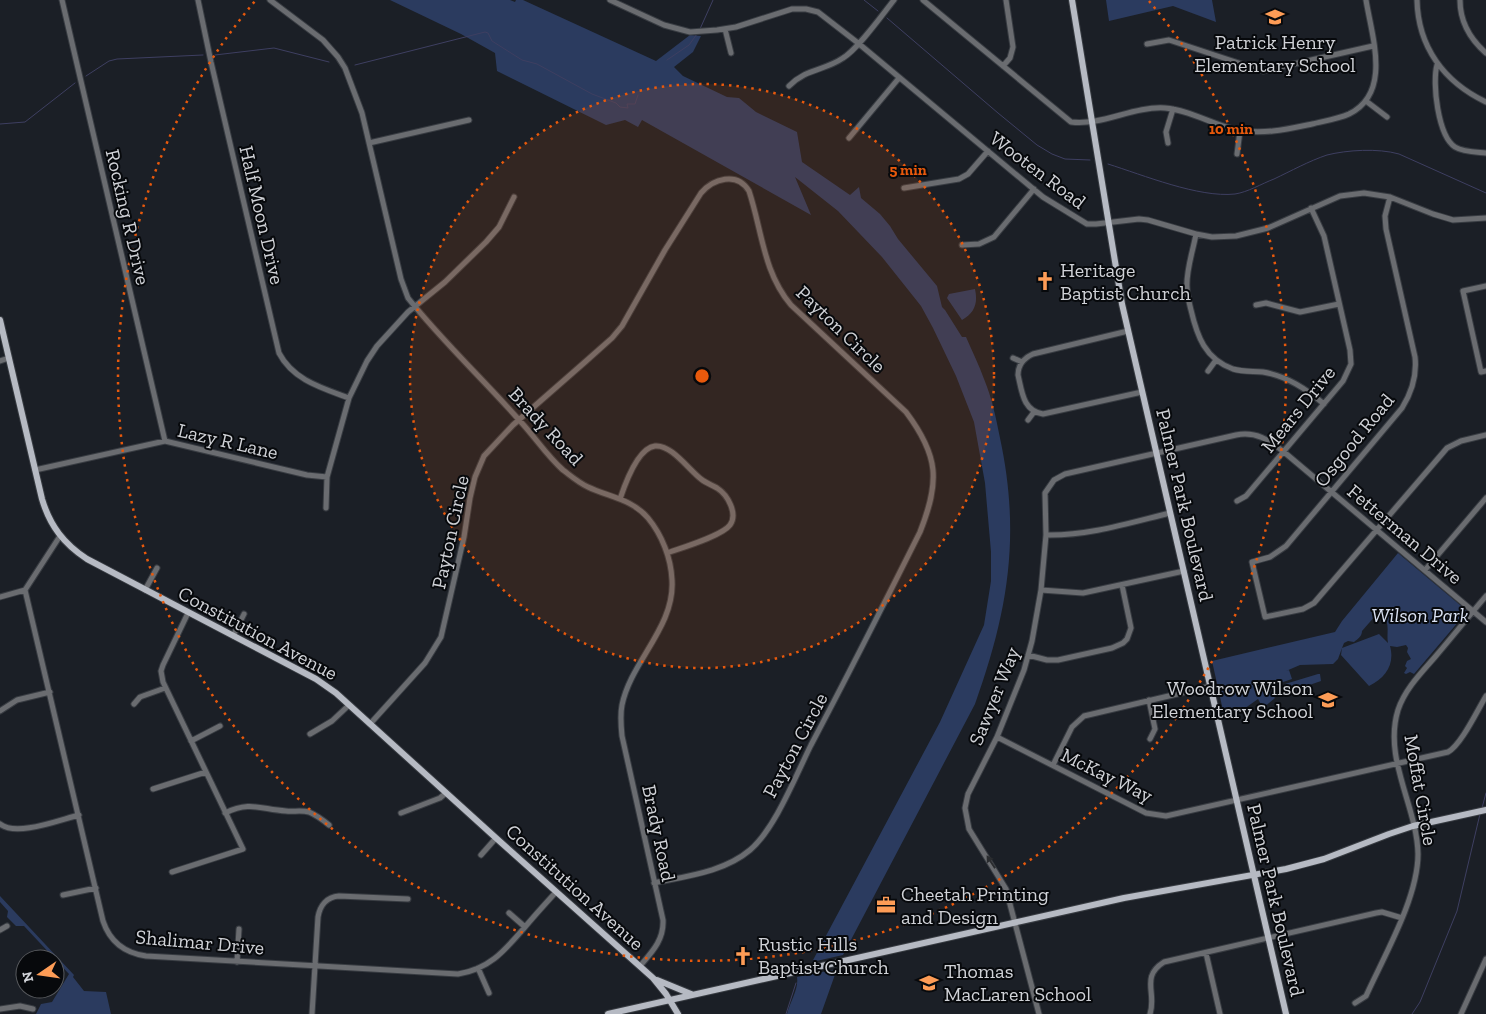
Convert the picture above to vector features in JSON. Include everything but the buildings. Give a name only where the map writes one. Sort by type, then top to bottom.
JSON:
[{"type":"main road","name":"Palmer Park Boulevard","points":[[1072,0],[1120,293],[1128,331],[1286,1014]]},
{"type":"main road","name":"Constitution Avenue","points":[[0,320],[45,509],[53,527],[60,536],[87,559],[316,679],[336,693],[654,979],[678,1014]]},
{"type":"main road","points":[[608,1014],[1124,898],[1286,870],[1324,859],[1413,826],[1486,810]]},
{"type":"main road","points":[[654,979],[692,995]]},
{"type":"street","name":"Rocking R Drive","points":[[62,0],[165,441]]},
{"type":"street","name":"Half Moon Drive","points":[[198,0],[215,81],[279,353],[284,362],[295,373],[317,386],[349,398]]},
{"type":"street","name":"Brady Road","points":[[270,0],[323,40],[338,57],[355,92],[401,279],[408,298],[560,468],[588,487],[638,508],[661,539],[667,553],[672,582],[670,603],[661,626],[630,681],[621,713],[622,736],[663,920],[662,934],[656,947],[640,966]]},
{"type":"street","name":"Wooten Road","points":[[610,0],[664,25],[681,30],[700,32],[725,29],[792,10],[806,9],[825,17],[1034,189],[1082,222],[1092,224],[1130,219],[1148,220],[1196,234],[1224,237],[1247,234],[1268,228],[1327,200],[1364,192],[1390,197],[1432,214],[1453,220],[1486,218]]},
{"type":"street","points":[[789,86],[798,76],[845,58],[894,0]]},
{"type":"street","points":[[923,0],[1068,120],[1076,123],[1152,108],[1173,109],[1240,131],[1278,131],[1334,119],[1352,112],[1366,100],[1372,91],[1376,78],[1376,64],[1366,0]]},
{"type":"street","points":[[1003,66],[1010,58],[1013,48],[1006,0]]},
{"type":"street","points":[[1417,0],[1420,29],[1437,65],[1460,87],[1486,102]]},
{"type":"street","points":[[1460,0],[1461,11],[1467,30],[1486,53]]},
{"type":"street","points":[[752,13],[755,21]]},
{"type":"street","points":[[725,29],[731,53]]},
{"type":"street","points":[[1148,44],[1169,40],[1263,71],[1373,46]]},
{"type":"street","points":[[1437,65],[1435,74],[1438,107],[1445,136],[1451,144],[1459,149],[1486,153]]},
{"type":"street","points":[[849,138],[899,78]]},
{"type":"street","points":[[1366,100],[1388,117]]},
{"type":"street","points":[[1168,143],[1166,132],[1173,109]]},
{"type":"street","points":[[369,143],[469,120]]},
{"type":"street","points":[[1237,154],[1240,131]]},
{"type":"street","points":[[904,188],[959,179],[968,174],[988,151]]},
{"type":"street","name":"Payton Circle","points":[[370,724],[425,663],[438,644],[444,628],[451,597],[475,477],[484,456],[519,420],[622,326],[700,193],[717,180],[732,179],[742,182],[749,190],[769,266],[785,299],[906,412],[925,439],[932,461],[934,482],[929,511],[920,532],[830,711],[766,832],[750,850],[729,863],[702,873],[654,883]]},
{"type":"street","points":[[962,245],[979,244],[994,237],[1034,189]]},
{"type":"street","points":[[326,508],[327,477],[349,398],[358,378],[377,346],[415,306],[444,282],[486,242],[499,227],[514,197]]},
{"type":"street","name":"Osgood Road","points":[[1377,531],[1318,599],[1303,608],[1265,618],[1252,562],[1270,558],[1280,551],[1402,408],[1414,383],[1415,357],[1385,222],[1390,197]]},
{"type":"street","name":"Mears Drive","points":[[1237,501],[1246,496],[1343,382],[1351,364],[1350,350],[1324,236],[1312,208]]},
{"type":"street","points":[[1196,234],[1187,281],[1187,293],[1198,336],[1205,349],[1216,360],[1236,370],[1264,372],[1282,377],[1307,390],[1324,404]]},
{"type":"street","points":[[1486,286],[1463,291],[1481,372],[1486,371]]},
{"type":"street","points":[[1256,305],[1266,303],[1300,312],[1339,304]]},
{"type":"street","points":[[1128,331],[1033,354],[1024,359],[1018,375],[1027,405],[1034,412],[1048,414],[1142,392]]},
{"type":"street","points":[[0,361],[9,358]]},
{"type":"street","points":[[1013,358],[1022,362]]},
{"type":"street","points":[[1208,371],[1216,360]]},
{"type":"street","points":[[1028,420],[1034,412]]},
{"type":"street","name":"Fetterman Drive","points":[[1156,453],[1242,433],[1258,435],[1284,452],[1486,622]]},
{"type":"street","points":[[1377,531],[1448,448],[1460,441],[1486,435]]},
{"type":"street","name":"Lazy R Lane","points":[[35,470],[165,441],[307,475],[327,477]]},
{"type":"street","points":[[620,499],[627,478],[644,451],[655,446],[660,446],[673,453],[702,480],[718,488],[723,493],[728,500],[732,512],[728,528],[667,553]]},
{"type":"street","name":"Sawyer Way","points":[[1040,1014],[1016,922],[1003,881],[969,829],[965,808],[968,794],[997,737],[1019,685],[1028,655],[1042,590],[1046,535],[1045,493],[1054,480],[1065,474],[1156,453]]},
{"type":"street","points":[[1425,570],[1486,498]]},
{"type":"street","points":[[1046,535],[1085,533],[1170,513]]},
{"type":"street","points":[[0,597],[25,590],[60,536]]},
{"type":"street","points":[[145,590],[157,568]]},
{"type":"street","points":[[1042,590],[1084,593],[1184,571]]},
{"type":"street","points":[[1028,655],[1047,660],[1058,660],[1112,648],[1123,643],[1127,639],[1131,628],[1122,585]]},
{"type":"street","name":"Shalimar Drive","points":[[25,590],[106,928],[113,940],[128,952],[146,956],[450,975],[478,968],[496,959],[556,892]]},
{"type":"street","name":"Moffat Circle","points":[[1354,1003],[1366,996],[1409,902],[1418,856],[1413,826],[1394,747],[1394,727],[1399,708],[1408,689],[1486,596]]},
{"type":"street","points":[[172,872],[243,849],[165,688],[161,676],[163,665],[188,613]]},
{"type":"street","points":[[233,636],[244,614]]},
{"type":"street","points":[[1053,765],[1072,727],[1080,718],[1092,713],[1210,686]]},
{"type":"street","points":[[134,704],[140,697],[165,688]]},
{"type":"street","points":[[0,711],[17,700],[50,692]]},
{"type":"street","name":"McKay Way","points":[[997,737],[1146,813],[1172,816],[1448,752],[1453,750],[1460,741],[1486,696]]},
{"type":"street","points":[[1149,700],[1155,729],[1150,739]]},
{"type":"street","points":[[310,734],[332,721],[349,705]]},
{"type":"street","points":[[191,741],[220,726]]},
{"type":"street","points":[[153,790],[206,772]]},
{"type":"street","points":[[401,813],[440,798],[446,793]]},
{"type":"street","points":[[225,813],[237,807],[247,806],[284,811],[303,811],[315,815],[329,825]]},
{"type":"street","points":[[0,824],[8,828],[18,829],[79,815]]},
{"type":"street","points":[[481,855],[496,838]]},
{"type":"street","points":[[63,895],[96,888]]},
{"type":"street","points":[[312,1014],[318,917],[321,906],[327,900],[339,896],[408,899]]},
{"type":"street","points":[[1150,1014],[1152,1006],[1150,977],[1157,966],[1164,962],[1376,912],[1402,918]]},
{"type":"street","points":[[509,913],[525,927]]},
{"type":"street","points":[[0,930],[7,926]]},
{"type":"street","points":[[238,962],[239,929]]},
{"type":"street","points":[[1206,953],[1220,1014]]},
{"type":"street","points":[[1461,1014],[1486,959]]},
{"type":"street","points":[[478,968],[489,992]]},
{"type":"street","points":[[0,1009],[20,1006],[33,1009]]},
{"type":"green space","points":[[390,0],[510,0],[515,2],[516,0],[523,0],[656,61],[690,35],[701,36],[693,52],[674,67],[683,76],[727,97],[739,98],[756,112],[797,132],[802,162],[850,195],[859,187],[861,198],[880,214],[937,286],[942,307],[962,337],[966,337],[992,401],[1006,474],[1010,508],[1010,541],[1003,605],[996,637],[975,704],[843,955],[812,962],[940,722],[984,625],[991,581],[991,552],[985,483],[974,422],[956,376],[921,306],[882,257],[838,211],[795,177],[811,215],[642,120],[638,127],[625,120],[606,125],[497,71],[495,53],[461,34]]},
{"type":"green space","points":[[1106,0],[1212,0],[1216,22],[1173,6],[1109,21]]},
{"type":"green space","points":[[975,289],[976,303],[973,311],[962,320],[947,298],[949,294]]},
{"type":"green space","name":"Wilson Park","points":[[1398,553],[1466,610],[1465,614],[1414,674],[1410,672],[1404,673],[1407,668],[1405,666],[1407,661],[1411,659],[1406,645],[1390,646],[1391,659],[1388,670],[1380,679],[1369,686],[1341,655],[1342,648],[1338,659],[1333,664],[1300,665],[1286,671],[1289,670],[1292,679],[1277,684],[1268,692],[1275,698],[1263,708],[1258,699],[1241,711],[1224,715],[1212,661],[1335,632]],"holes":[[[1376,615],[1382,615],[1385,618],[1388,643],[1379,634],[1342,648],[1344,643],[1357,640]]]},
{"type":"green space","points":[[1320,674],[1321,681],[1295,690],[1285,690],[1285,684]]},
{"type":"green space","points":[[0,896],[50,949],[46,949],[24,926],[16,926],[7,917],[8,911],[0,902]]},
{"type":"green space","points":[[65,965],[74,975],[73,977],[84,991],[106,992],[111,1014],[36,1014],[41,1004],[52,1002],[54,999],[65,999],[65,981],[69,974],[65,970]]},
{"type":"green space","points":[[837,969],[821,1014],[787,1014],[796,991],[797,977]]},
{"type":"waterway","points":[[700,29],[713,0]]},
{"type":"waterway","points":[[864,0],[878,11]]},
{"type":"waterway","points":[[887,18],[1037,145],[1065,159],[1090,160]]},
{"type":"waterway","points":[[355,65],[485,32],[488,33],[492,41],[522,60],[537,64],[592,94],[616,103],[620,107],[628,108],[627,104],[635,104],[638,95]]},
{"type":"waterway","points":[[667,60],[689,45],[697,34]]},
{"type":"waterway","points":[[215,55],[274,48],[329,62]]},
{"type":"waterway","points":[[86,76],[109,61],[117,59],[203,55]]},
{"type":"waterway","points":[[0,124],[25,122],[75,83]]},
{"type":"waterway","points":[[1108,164],[1188,189],[1205,193],[1235,194],[1250,190],[1327,155],[1372,150],[1399,154],[1486,193]]},
{"type":"waterway","points":[[1482,808],[1486,793]]},
{"type":"waterway","points":[[1412,1014],[1420,1002],[1457,911],[1480,814]]},
{"type":"waterway","points":[[786,1014],[796,983]]},
{"type":"place","name":"Patrick Henry Elementary School","points":[[1275,17]]},
{"type":"place","name":"Heritage Baptist Church","points":[[1045,281]]},
{"type":"place","name":"Woodrow Wilson Elementary School","points":[[1328,700]]},
{"type":"place","name":"Cheetah Printing and Design","points":[[886,905]]},
{"type":"place","name":"Rustic Hills Baptist Church","points":[[743,956]]},
{"type":"place","name":"Thomas MacLaren School","points":[[929,983]]}]
